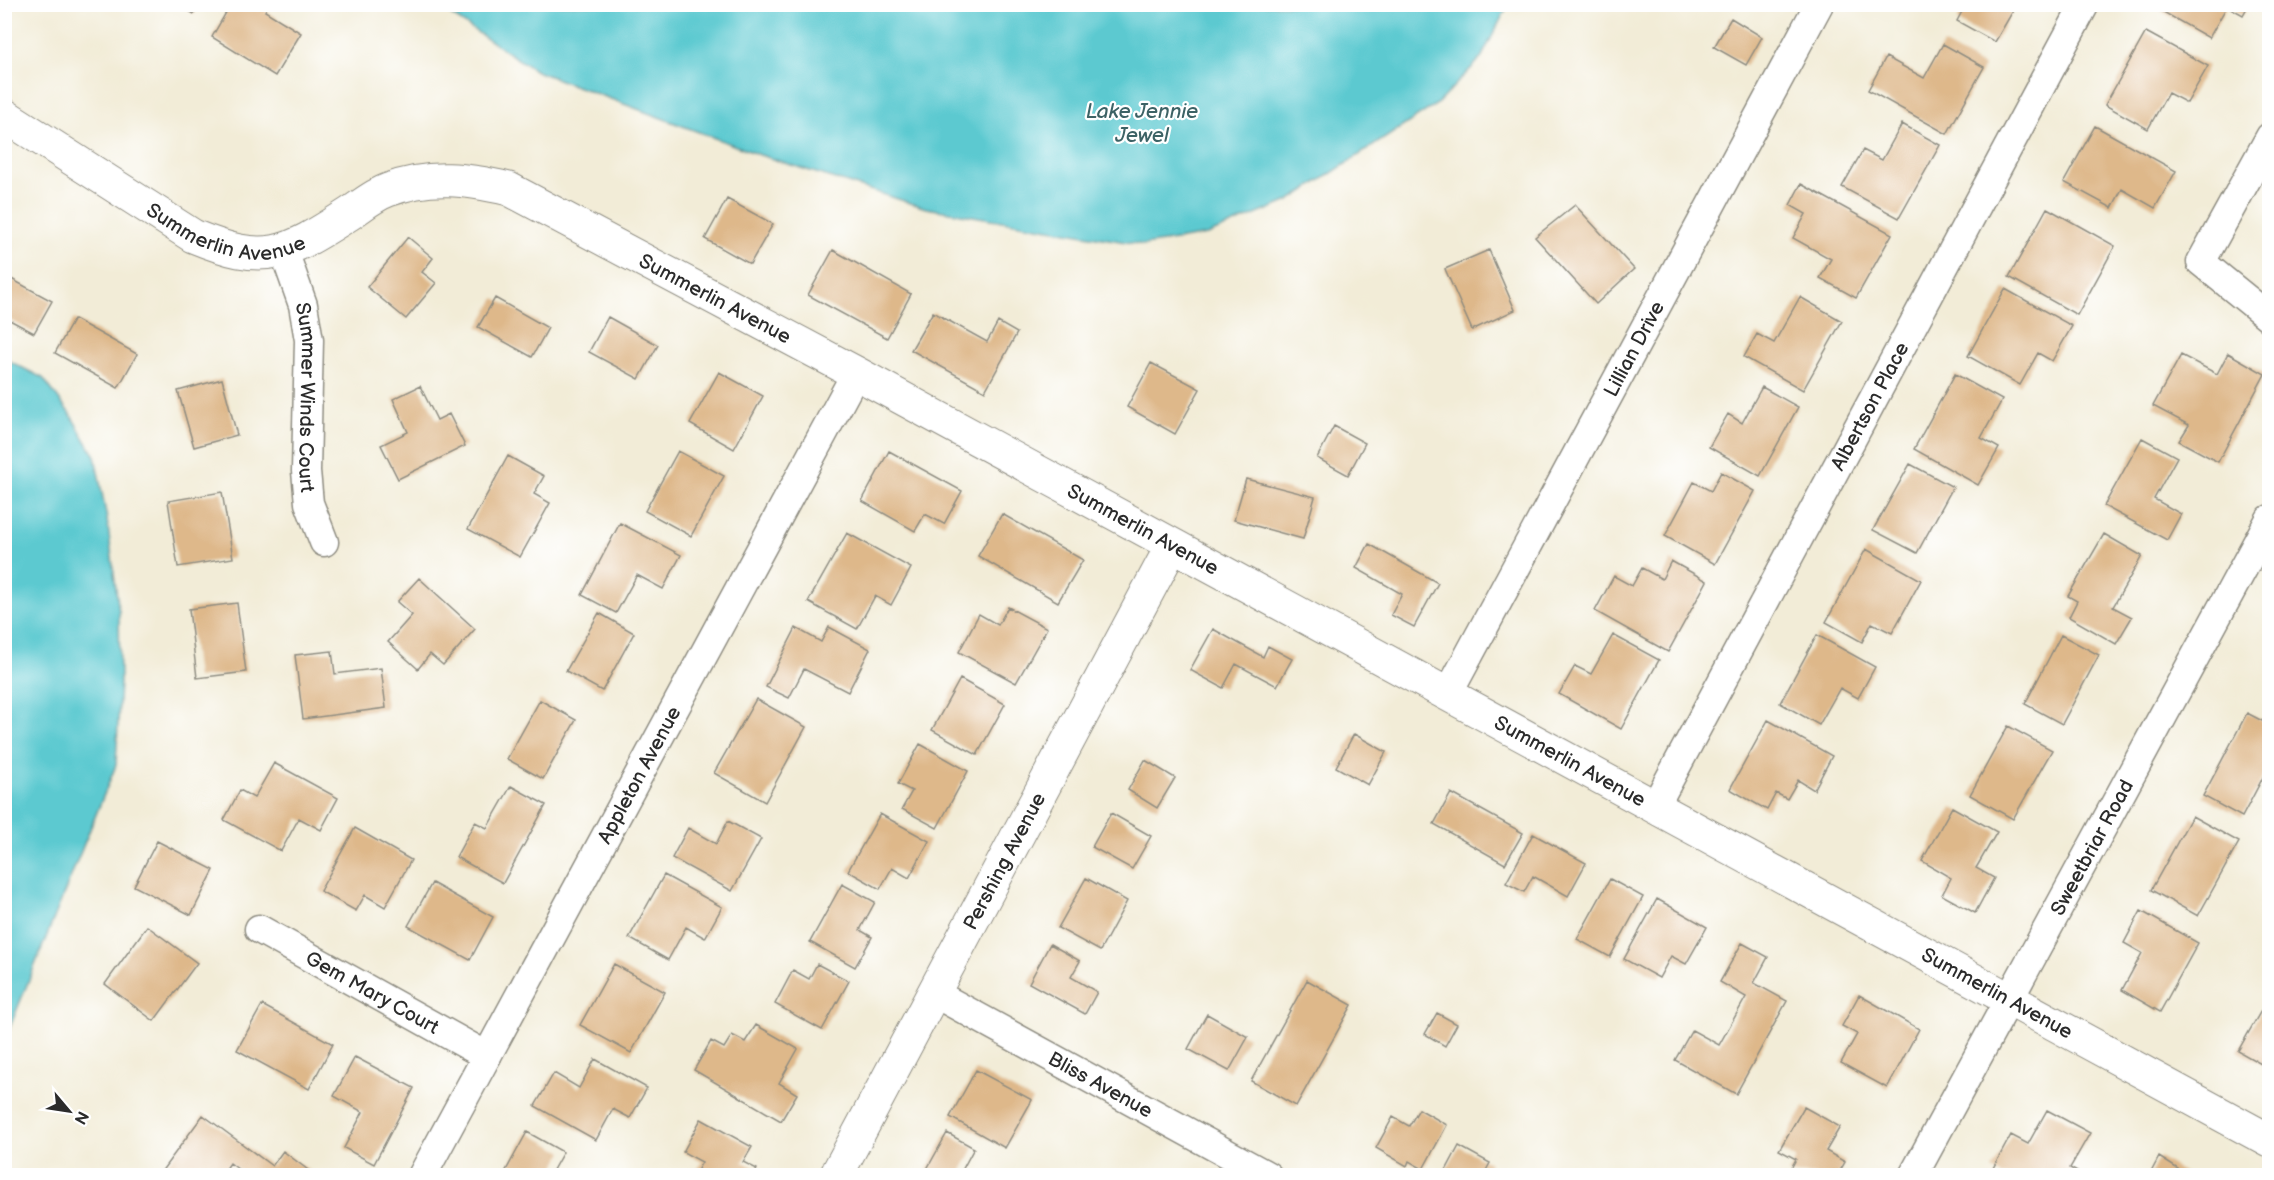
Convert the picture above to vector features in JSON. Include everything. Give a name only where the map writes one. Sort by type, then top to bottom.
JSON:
[{"type":"street","name":"Lillian Drive","points":[[1448,694],[1819,4]]},
{"type":"street","name":"Albertson Place","points":[[1654,808],[2085,4]]},
{"type":"street","name":"Summerlin Avenue","points":[[4,115],[193,236],[225,249],[255,255],[284,251],[307,241],[386,190],[424,179],[452,178],[509,189],[856,373],[2270,1141]]},
{"type":"street","points":[[2270,137],[2200,262],[2270,318]]},
{"type":"street","name":"Summer Winds Court","points":[[284,251],[303,305],[309,340],[306,471],[309,503],[324,542]]},
{"type":"street","name":"Appleton Avenue","points":[[422,1176],[856,373]]},
{"type":"street","name":"Sweetbriar Road","points":[[1913,1176],[2270,519]]},
{"type":"street","name":"Pershing Avenue","points":[[836,1176],[1172,546]]},
{"type":"street","name":"Gem Mary Court","points":[[259,929],[487,1056]]},
{"type":"street","name":"Bliss Avenue","points":[[934,993],[1268,1176]]},
{"type":"water","name":"Lake Jennie Jewel","points":[[440,5],[1508,5],[1481,58],[1437,104],[1289,201],[1207,235],[1144,245],[926,208],[760,155],[536,71],[451,15]]},
{"type":"water","points":[[5,359],[43,378],[70,414],[95,456],[107,519],[119,612],[120,681],[116,765],[5,1039]]},
{"type":"building","points":[[177,4],[199,4],[194,14]]},
{"type":"building","points":[[231,4],[269,4],[265,11],[301,33],[275,76],[212,37]]},
{"type":"building","points":[[1966,4],[2017,4],[1995,42],[1957,21]]},
{"type":"building","points":[[2160,4],[2249,4],[2243,15],[2227,6],[2209,38],[2158,9]]},
{"type":"building","points":[[1731,18],[1762,37],[1746,65],[1714,47]]},
{"type":"building","points":[[2146,32],[2208,66],[2187,103],[2168,93],[2148,129],[2105,105]]},
{"type":"building","points":[[1943,44],[1984,67],[1947,134],[1868,90],[1886,57],[1924,78]]},
{"type":"building","points":[[1902,124],[1940,145],[1899,218],[1842,187],[1863,150],[1882,160]]},
{"type":"building","points":[[2095,126],[2176,171],[2155,208],[2122,189],[2112,208],[2064,182]]},
{"type":"building","points":[[1801,184],[1892,234],[1856,298],[1820,278],[1831,259],[1793,238],[1806,214],[1790,205]]},
{"type":"building","points":[[727,199],[773,224],[750,264],[705,239]]},
{"type":"building","points":[[1575,205],[1634,269],[1596,304],[1535,237]]},
{"type":"building","points":[[2047,208],[2115,246],[2077,315],[2009,277]]},
{"type":"building","points":[[408,237],[433,258],[422,272],[436,283],[406,319],[367,287]]},
{"type":"building","points":[[833,250],[911,294],[887,338],[808,295]]},
{"type":"building","points":[[1489,250],[1515,310],[1472,330],[1445,269]]},
{"type":"building","points":[[4,275],[52,301],[34,333],[4,317]]},
{"type":"building","points":[[2005,289],[2072,326],[2052,361],[2038,353],[2020,385],[1968,356]]},
{"type":"building","points":[[1800,297],[1842,321],[1803,390],[1744,357],[1757,334],[1774,343]]},
{"type":"building","points":[[495,298],[548,328],[532,357],[478,327]]},
{"type":"building","points":[[933,312],[987,342],[998,322],[1017,333],[985,391],[911,350]]},
{"type":"building","points":[[608,317],[658,345],[639,379],[589,352]]},
{"type":"building","points":[[74,319],[137,354],[118,388],[55,353]]},
{"type":"building","points":[[2228,353],[2265,374],[2218,462],[2179,441],[2189,425],[2153,406],[2181,355],[2217,374]]},
{"type":"building","points":[[1151,363],[1200,389],[1175,434],[1127,407]]},
{"type":"building","points":[[719,372],[763,396],[734,449],[690,424]]},
{"type":"building","points":[[1955,374],[2002,400],[1981,438],[1999,448],[1978,485],[1914,449]]},
{"type":"building","points":[[222,379],[237,435],[194,447],[178,391]]},
{"type":"building","points":[[420,386],[437,420],[449,414],[465,446],[398,479],[381,445],[408,432],[393,399]]},
{"type":"building","points":[[1762,387],[1798,407],[1760,476],[1709,447],[1728,414],[1742,423]]},
{"type":"building","points":[[1334,426],[1365,443],[1348,475],[1317,458]]},
{"type":"building","points":[[2142,438],[2177,457],[2154,499],[2181,514],[2167,540],[2104,506]]},
{"type":"building","points":[[678,451],[724,476],[691,536],[645,511]]},
{"type":"building","points":[[889,451],[962,491],[944,524],[925,514],[915,531],[862,501]]},
{"type":"building","points":[[508,456],[544,476],[534,494],[550,503],[520,557],[468,529]]},
{"type":"building","points":[[1910,464],[1953,487],[1917,553],[1873,530]]},
{"type":"building","points":[[1721,472],[1755,491],[1715,564],[1665,536],[1694,482],[1711,491]]},
{"type":"building","points":[[1246,479],[1315,497],[1303,539],[1234,520]]},
{"type":"building","points":[[222,492],[233,558],[178,567],[168,501]]},
{"type":"building","points":[[1002,514],[1083,560],[1058,602],[978,556]]},
{"type":"building","points":[[620,523],[681,555],[663,589],[637,575],[616,613],[582,595]]},
{"type":"building","points":[[847,533],[911,568],[891,605],[875,596],[857,629],[808,602]]},
{"type":"building","points":[[2104,534],[2142,556],[2113,607],[2132,617],[2116,644],[2069,617],[2077,601],[2068,596]]},
{"type":"building","points":[[1369,544],[1438,583],[1414,627],[1391,615],[1402,594],[1356,568]]},
{"type":"building","points":[[1866,549],[1921,580],[1892,633],[1872,623],[1862,642],[1826,622]]},
{"type":"building","points":[[1671,561],[1707,581],[1668,652],[1595,611],[1614,576],[1632,586],[1642,568],[1662,579]]},
{"type":"building","points":[[419,578],[475,629],[443,665],[430,654],[418,669],[388,642],[412,615],[397,602]]},
{"type":"building","points":[[237,603],[246,672],[197,678],[189,609]]},
{"type":"building","points":[[1008,607],[1047,628],[1016,683],[959,652],[979,614],[998,625]]},
{"type":"building","points":[[599,613],[634,633],[602,691],[566,671]]},
{"type":"building","points":[[829,627],[870,649],[848,692],[804,669],[789,698],[766,687],[796,628],[821,642]]},
{"type":"building","points":[[1213,629],[1263,657],[1268,646],[1292,659],[1277,686],[1236,664],[1223,688],[1190,670]]},
{"type":"building","points":[[1613,635],[1659,660],[1621,729],[1559,694],[1575,666],[1591,674]]},
{"type":"building","points":[[1817,635],[1875,667],[1858,698],[1840,688],[1819,725],[1780,703]]},
{"type":"building","points":[[2061,635],[2099,655],[2062,724],[2025,704]]},
{"type":"building","points":[[332,651],[335,674],[381,668],[386,708],[303,719],[295,655]]},
{"type":"building","points":[[960,679],[1005,704],[977,755],[932,730]]},
{"type":"building","points":[[756,699],[806,727],[765,802],[714,773]]},
{"type":"building","points":[[540,700],[576,720],[543,779],[507,759]]},
{"type":"building","points":[[2247,713],[2270,725],[2270,764],[2242,817],[2203,796]]},
{"type":"building","points":[[1768,720],[1832,756],[1814,790],[1798,780],[1787,799],[1776,793],[1767,810],[1730,789]]},
{"type":"building","points":[[2008,726],[2052,750],[2013,819],[1970,795]]},
{"type":"building","points":[[1354,734],[1386,752],[1368,785],[1336,767]]},
{"type":"building","points":[[920,744],[968,771],[937,828],[902,809],[912,791],[898,784]]},
{"type":"building","points":[[1145,760],[1175,778],[1157,808],[1128,790]]},
{"type":"building","points":[[274,763],[338,798],[321,830],[299,818],[281,851],[224,820],[240,790],[254,798]]},
{"type":"building","points":[[511,786],[546,805],[503,883],[456,857],[475,822],[487,828]]},
{"type":"building","points":[[1451,793],[1523,833],[1505,864],[1434,824]]},
{"type":"building","points":[[1952,807],[1997,832],[1976,868],[1994,878],[1975,913],[1942,895],[1951,878],[1922,861]]},
{"type":"building","points":[[1111,813],[1151,836],[1132,869],[1092,847]]},
{"type":"building","points":[[880,814],[929,841],[909,878],[892,868],[880,889],[848,871]]},
{"type":"building","points":[[2192,816],[2239,842],[2198,916],[2151,890]]},
{"type":"building","points":[[728,821],[761,839],[732,891],[672,858],[688,828],[716,844]]},
{"type":"building","points":[[355,828],[411,860],[385,907],[365,895],[356,911],[320,891]]},
{"type":"building","points":[[1533,834],[1586,863],[1568,896],[1533,876],[1524,892],[1506,883]]},
{"type":"building","points":[[157,841],[214,870],[191,915],[134,886]]},
{"type":"building","points":[[664,875],[722,907],[705,938],[686,927],[668,960],[629,938]]},
{"type":"building","points":[[1086,878],[1127,901],[1100,951],[1058,928]]},
{"type":"building","points":[[1610,879],[1643,897],[1610,957],[1577,939]]},
{"type":"building","points":[[432,883],[493,917],[470,960],[408,926]]},
{"type":"building","points":[[842,884],[875,902],[860,930],[872,937],[855,967],[810,942]]},
{"type":"building","points":[[1657,899],[1707,927],[1686,964],[1671,956],[1659,978],[1624,959]]},
{"type":"building","points":[[2141,911],[2198,943],[2160,1012],[2122,990],[2142,953],[2124,943]]},
{"type":"building","points":[[147,926],[197,963],[154,1021],[105,984]]},
{"type":"building","points":[[1742,943],[1768,957],[1754,983],[1787,1001],[1736,1094],[1675,1060],[1692,1030],[1719,1045],[1746,997],[1720,982]]},
{"type":"building","points":[[1050,944],[1080,961],[1071,977],[1097,992],[1085,1014],[1029,983]]},
{"type":"building","points":[[614,964],[665,992],[631,1053],[580,1025]]},
{"type":"building","points":[[817,964],[849,981],[822,1030],[775,1004],[793,970],[809,979]]},
{"type":"building","points":[[1307,980],[1352,1005],[1296,1106],[1251,1081]]},
{"type":"building","points":[[1859,995],[1919,1029],[1887,1088],[1841,1063],[1857,1034],[1842,1026]]},
{"type":"building","points":[[2270,995],[2270,1069],[2238,1051]]},
{"type":"building","points":[[262,1005],[333,1044],[309,1089],[237,1050]]},
{"type":"building","points":[[1437,1013],[1457,1024],[1445,1046],[1425,1034]]},
{"type":"building","points":[[1207,1014],[1248,1037],[1229,1071],[1188,1049]]},
{"type":"building","points":[[756,1025],[798,1049],[779,1083],[797,1094],[781,1121],[694,1070],[711,1041],[724,1048],[732,1035],[745,1042]]},
{"type":"building","points":[[355,1057],[414,1088],[374,1164],[344,1148],[363,1112],[334,1096]]},
{"type":"building","points":[[595,1059],[647,1088],[630,1118],[613,1109],[596,1140],[535,1106],[554,1073],[579,1088]]},
{"type":"building","points":[[976,1070],[1032,1100],[1005,1148],[950,1117]]},
{"type":"building","points":[[1804,1107],[1840,1127],[1826,1151],[1845,1162],[1837,1176],[1788,1174],[1796,1159],[1779,1150]]},
{"type":"building","points":[[1419,1109],[1447,1125],[1423,1169],[1409,1161],[1407,1166],[1376,1148],[1393,1117],[1409,1126]]},
{"type":"building","points":[[2047,1110],[2090,1133],[2070,1168],[2084,1176],[2002,1176],[1992,1170],[2011,1135],[2028,1144]]},
{"type":"building","points":[[203,1115],[272,1166],[283,1151],[316,1176],[247,1176],[230,1163],[221,1176],[158,1176]]},
{"type":"building","points":[[701,1119],[752,1147],[743,1162],[757,1169],[754,1176],[694,1176],[702,1162],[683,1152]]},
{"type":"building","points":[[527,1132],[563,1152],[553,1170],[563,1176],[503,1176]]},
{"type":"building","points":[[947,1133],[974,1148],[959,1176],[938,1176],[927,1169]]},
{"type":"building","points":[[1459,1146],[1490,1163],[1483,1176],[1443,1176]]},
{"type":"building","points":[[2159,1157],[2189,1176],[2149,1176]]}]
